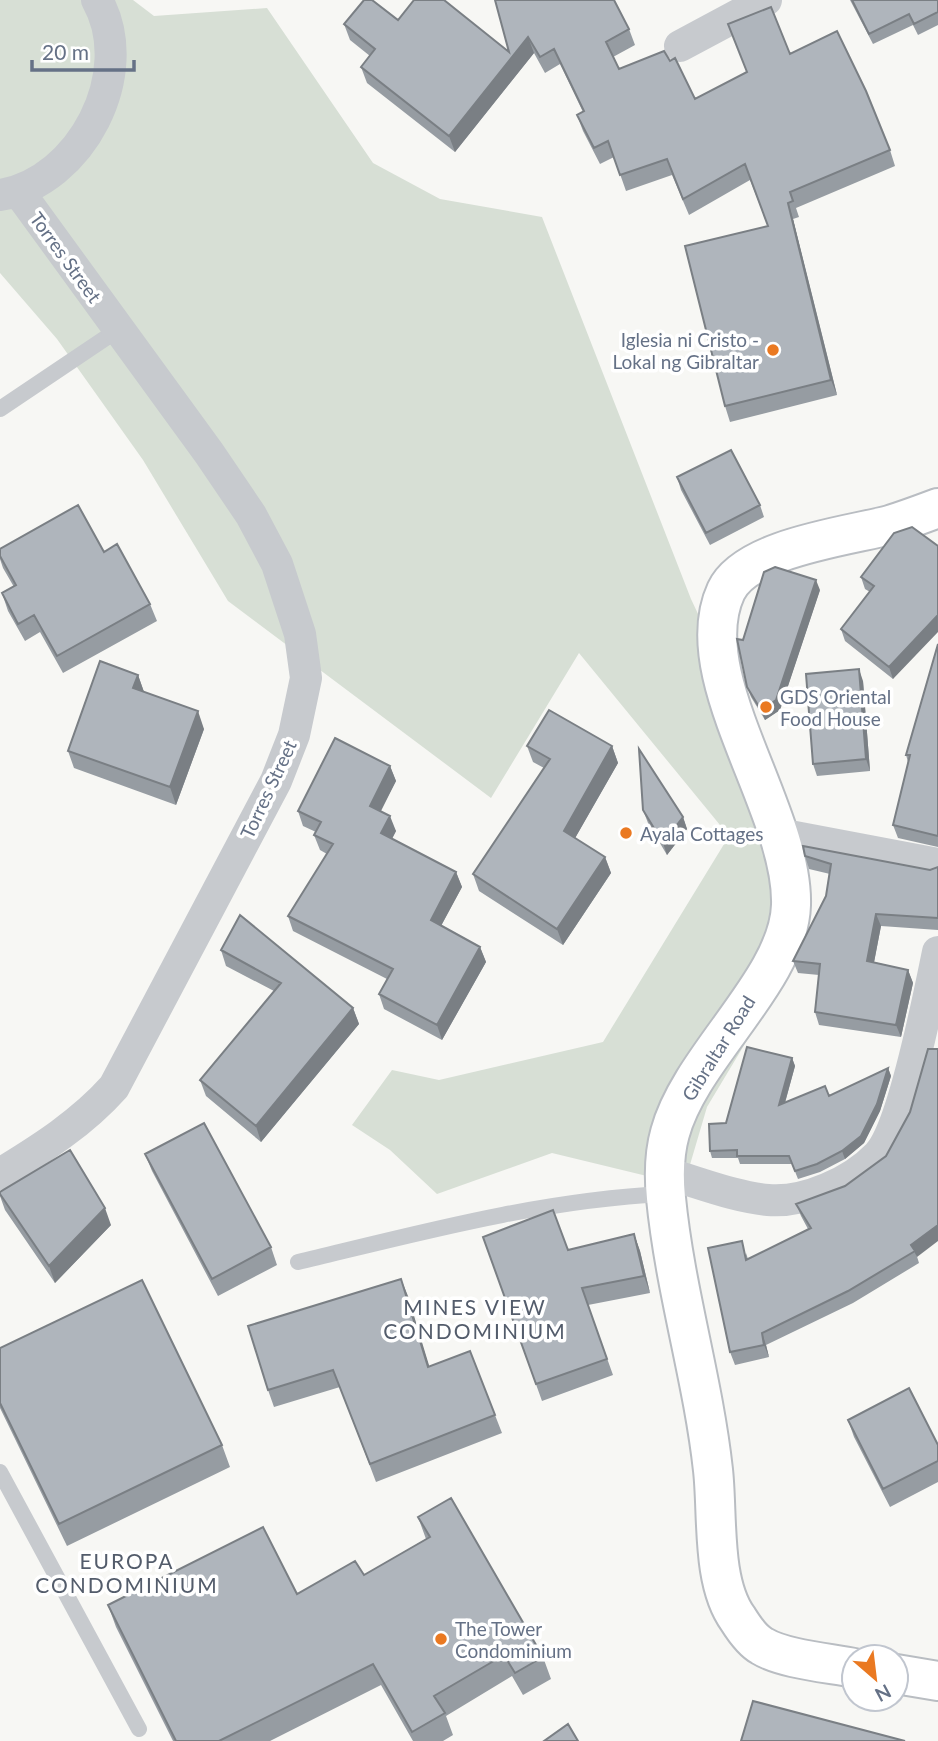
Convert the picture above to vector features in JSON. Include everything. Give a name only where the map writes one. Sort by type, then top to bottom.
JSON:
[{"type":"street","points":[[9,194],[65,163],[97,118],[111,66],[103,12],[97,0]]},
{"type":"street","points":[[680,46],[766,0]]},
{"type":"street","name":"Torres Street","points":[[1,1172],[67,1130],[98,1105],[114,1087],[276,781],[294,735],[306,678],[291,603],[277,564],[251,515],[119,329],[9,194]]},
{"type":"street","name":"Gibraltar Road","points":[[840,1665],[762,1646],[729,1606],[717,1536],[713,1471],[665,1183],[671,1128],[685,1097],[786,940],[792,899],[779,834],[729,696],[715,644],[719,610],[727,587],[749,568],[779,553],[893,524],[938,508]]},
{"type":"street","points":[[779,834],[938,864]]},
{"type":"street","points":[[665,1183],[768,1200],[805,1197],[842,1181],[879,1154],[895,1126],[938,952]]},
{"type":"street","points":[[910,1676],[938,1681]]},
{"type":"lane","points":[[0,409],[119,329]]},
{"type":"lane","points":[[298,1262],[496,1216],[600,1199],[665,1183]]},
{"type":"lane","points":[[0,1472],[139,1729]]},
{"type":"shaded area","points":[[0,0],[133,0],[154,16],[267,8],[373,163],[440,199],[542,217],[691,599],[800,831],[776,992],[707,1107],[684,1185],[552,1153],[437,1194],[390,1150],[352,1125],[392,1070],[439,1080],[603,1042],[729,836],[579,653],[491,798],[228,601],[143,460],[57,339],[0,273]]},
{"type":"building","points":[[364,0],[372,0],[398,20],[414,0],[444,0],[509,52],[495,0],[614,0],[629,29],[606,42],[619,69],[664,51],[670,61],[675,58],[695,99],[747,72],[728,24],[771,7],[790,54],[837,31],[890,150],[790,192],[793,201],[788,203],[831,380],[725,406],[685,246],[768,226],[745,164],[683,199],[667,159],[620,175],[608,141],[594,148],[577,115],[584,111],[554,49],[540,57],[528,37],[449,136],[361,67],[375,49],[344,24]]},
{"type":"building","points":[[852,0],[938,0],[938,12],[914,24],[909,14],[869,34]]},
{"type":"building","points":[[731,450],[760,505],[706,533],[677,477]]},
{"type":"building","points":[[78,505],[104,552],[117,544],[150,604],[57,656],[34,615],[18,624],[2,593],[16,585],[0,556],[0,549]]},
{"type":"building","points":[[912,527],[938,546],[938,615],[889,667],[841,629],[874,586],[861,577],[894,533]]},
{"type":"building","points":[[775,567],[816,580],[776,700],[761,710],[747,687],[737,639],[743,640],[764,572]]},
{"type":"building","points":[[938,644],[938,836],[893,825],[910,755],[906,755]]},
{"type":"building","points":[[100,661],[138,675],[133,688],[198,711],[170,787],[68,751]]},
{"type":"building","points":[[859,669],[866,759],[813,764],[806,674]]},
{"type":"building","points":[[549,710],[612,746],[564,831],[605,857],[557,929],[473,874],[550,759],[527,746]]},
{"type":"building","points":[[335,738],[390,766],[370,806],[390,816],[381,833],[456,872],[431,920],[480,947],[437,1025],[379,994],[393,969],[288,916],[333,844],[314,835],[321,822],[298,811]]},
{"type":"building","points":[[639,749],[683,817],[663,843],[643,810]]},
{"type":"building","points":[[803,846],[930,870],[938,867],[938,918],[876,914],[867,961],[908,970],[896,1025],[815,1012],[820,964],[793,961],[826,896],[831,864],[805,856]]},
{"type":"building","points":[[240,915],[353,1008],[256,1126],[200,1080],[281,983],[221,950]]},
{"type":"building","points":[[747,1047],[792,1058],[779,1105],[825,1086],[829,1096],[888,1068],[877,1104],[861,1136],[842,1151],[817,1164],[795,1171],[789,1156],[737,1156],[737,1150],[710,1151],[709,1124],[726,1123]]},
{"type":"building","points":[[928,1049],[938,1049],[938,1225],[911,1245],[915,1251],[848,1291],[762,1333],[764,1345],[730,1352],[708,1248],[742,1241],[746,1260],[811,1228],[796,1204],[845,1186],[886,1156],[910,1112]]},
{"type":"building","points":[[204,1123],[271,1247],[212,1279],[145,1154]]},
{"type":"building","points":[[70,1150],[105,1208],[49,1266],[0,1192]]},
{"type":"building","points":[[553,1210],[568,1250],[634,1234],[644,1276],[582,1288],[607,1359],[536,1384],[483,1237]]},
{"type":"building","points":[[401,1279],[428,1367],[470,1351],[495,1415],[370,1464],[333,1370],[268,1390],[248,1326]]},
{"type":"building","points":[[142,1280],[222,1445],[59,1524],[0,1403],[0,1348]]},
{"type":"building","points":[[909,1388],[938,1445],[938,1461],[883,1489],[848,1420]]},
{"type":"building","points":[[451,1498],[543,1657],[515,1673],[504,1655],[434,1696],[445,1713],[412,1732],[373,1664],[219,1741],[176,1741],[108,1605],[263,1527],[297,1594],[355,1561],[364,1575],[430,1537],[418,1517]]},
{"type":"building","points":[[753,1701],[905,1741],[741,1741]]},
{"type":"building","points":[[568,1724],[578,1741],[544,1741]]},
{"type":"place","name":"Iglesia ni Cristo - Lokal ng Gibraltar","points":[[773,350]]},
{"type":"place","name":"GDS Oriental Food House","points":[[766,707]]},
{"type":"place","name":"Ayala Cottages","points":[[626,833]]},
{"type":"place","name":"The Tower Condominium","points":[[441,1639]]},
{"type":"district","name":"MINES VIEW CONDOMINIUM","points":[[475,1318]]},
{"type":"district","name":"EUROPA CONDOMINIUM","points":[[127,1572]]}]
